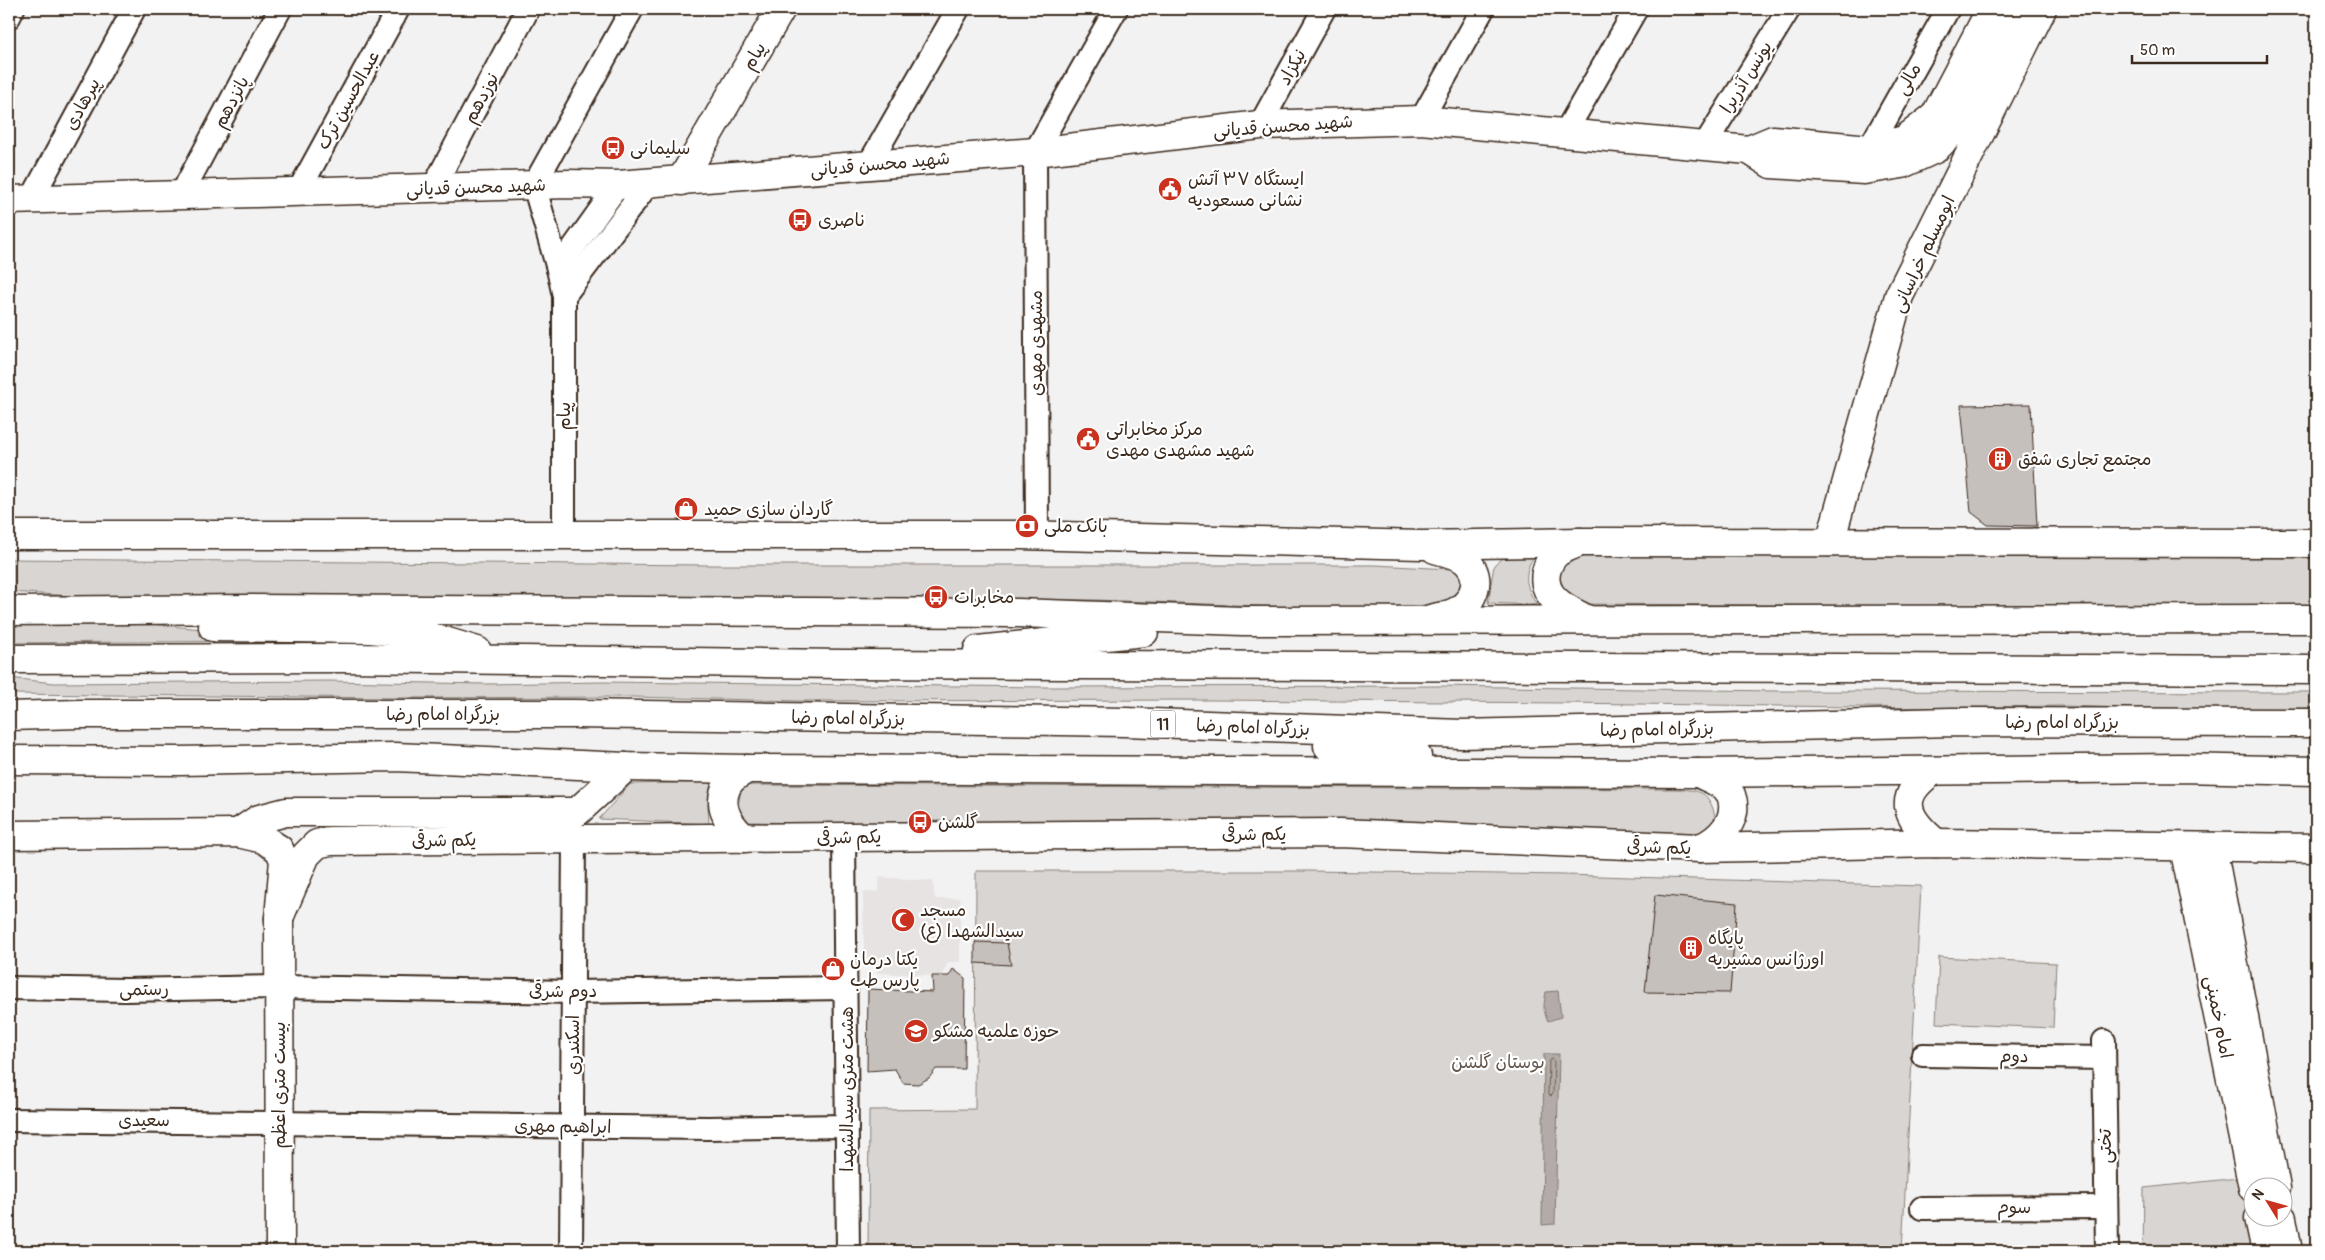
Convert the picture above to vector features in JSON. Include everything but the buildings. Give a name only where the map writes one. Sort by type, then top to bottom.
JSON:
[{"type":"main road","name":"پیام","points":[[681,181],[781,9]]},
{"type":"main road","name":"شهید محسن قدیانی","points":[[1749,150],[1773,140],[1869,149],[1904,140],[1935,116],[1991,9]]},
{"type":"main road","name":"شهید محسن قدیانی","points":[[20,200],[534,185],[618,186],[869,164],[1035,152],[1260,125],[1421,120],[1749,150],[1771,164],[1864,170],[1902,164],[1935,149],[1958,126],[2020,9]]},
{"type":"main road","name":"ابومسلم خراسانی","points":[[1830,542],[1899,296],[2042,9]]},
{"type":"main road","points":[[9,535],[1037,535],[1422,545],[1580,542],[2316,543]]},
{"type":"main road","points":[[1580,542],[1558,552],[1548,564],[1545,578],[1549,594],[1563,608],[1586,619]]},
{"type":"main road","points":[[1422,545],[1452,554],[1467,562],[1475,576],[1475,589],[1469,602],[1456,612],[1427,620]]},
{"type":"main road","points":[[9,610],[149,611],[249,609],[1008,613],[1242,621],[2316,619]]},
{"type":"main road","points":[[149,611],[191,626],[250,629],[371,629],[421,634],[507,661]]},
{"type":"main road","points":[[845,664],[1242,621]]},
{"type":"main road","points":[[9,659],[347,658],[845,664],[2316,670]]},
{"type":"main road","points":[[9,707],[80,714]]},
{"type":"main road","name":"بزرگراه امام رضا","points":[[9,716],[80,714],[573,714],[1125,722],[1462,734],[1951,722],[2316,723]]},
{"type":"main road","points":[[1125,722],[1558,772]]},
{"type":"main road","points":[[9,760],[179,761],[395,757],[626,767],[747,769],[1698,773],[2180,768],[2316,771]]},
{"type":"main road","points":[[2257,770],[2316,761]]},
{"type":"main road","points":[[238,833],[259,819],[286,812],[577,812],[626,767]]},
{"type":"main road","points":[[744,838],[731,826],[724,814],[723,802],[731,780],[747,769]]},
{"type":"main road","points":[[1933,771],[1919,781],[1910,794],[1909,804],[1912,820],[1936,842]]},
{"type":"main road","name":"یکم شرقی","points":[[279,918],[306,855],[317,844],[330,841],[1340,833],[1700,848],[1714,843],[1727,828],[1732,807],[1730,794],[1723,786],[1698,773]]},
{"type":"main road","points":[[9,835],[238,833],[264,840],[279,850],[284,860],[279,918]]},
{"type":"main road","points":[[1700,848],[1936,842],[2316,848]]},
{"type":"main road","name":"امام خمینی","points":[[2184,847],[2251,1178]]},
{"type":"main road","name":"امام خمینی","points":[[2212,847],[2274,1178]]},
{"type":"main road","name":"بیست متری اعظم","points":[[279,918],[280,1251]]},
{"type":"main road","points":[[2262,1228],[2266,1251]]},
{"type":"main road","points":[[2284,1228],[2288,1251]]},
{"type":"street","points":[[9,18],[13,9]]},
{"type":"street","name":"پیرهادی","points":[[20,200],[134,9]]},
{"type":"street","name":"پانزدهم","points":[[181,195],[280,9]]},
{"type":"street","name":"عبدالحسین ترک","points":[[298,192],[398,9]]},
{"type":"street","name":"نوزدهم","points":[[433,188],[528,9]]},
{"type":"street","points":[[534,185],[632,9]]},
{"type":"street","points":[[869,164],[958,9]]},
{"type":"street","points":[[1035,152],[1116,9]]},
{"type":"street","name":"نیکزاد","points":[[1260,125],[1324,9]]},
{"type":"street","points":[[1421,120],[1483,9]]},
{"type":"street","points":[[1565,133],[1636,9]]},
{"type":"street","name":"یونس آذربرا","points":[[1704,146],[1789,9]]},
{"type":"street","name":"مالی","points":[[1869,149],[1948,9]]},
{"type":"street","name":"مشهدی مهدی","points":[[1035,152],[1037,535]]},
{"type":"street","points":[[564,296],[649,183]]},
{"type":"street","name":"پیام","points":[[534,185],[564,296],[564,535]]},
{"type":"street","points":[[558,269],[618,186]]},
{"type":"street","name":"هشت متری سیدالشهدا","points":[[844,836],[848,1251]]},
{"type":"street","name":"اسکندری","points":[[571,1251],[574,839]]},
{"type":"street","name":"دوم شرقی","points":[[279,986],[573,992],[846,988]]},
{"type":"street","name":"رستمی","points":[[9,988],[126,990],[279,986]]},
{"type":"street","name":"دوم","points":[[1923,1055],[2104,1049]]},
{"type":"street","name":"تختی","points":[[2104,1049],[2107,1251]]},
{"type":"street","name":"سعیدی","points":[[9,1120],[280,1123]]},
{"type":"street","name":"ابراهیم مهری","points":[[280,1123],[847,1126]]},
{"type":"street","name":"سوم","points":[[1922,1208],[2106,1207]]},
{"type":"shaded area","points":[[879,877],[933,881],[935,899],[960,898],[960,962],[948,962],[942,976],[877,973],[875,960],[864,958],[863,893],[879,891]]},
{"type":"green space","points":[[1508,553],[1536,554],[1529,567],[1527,580],[1530,592],[1537,605],[1488,603],[1494,565]]},
{"type":"green space","points":[[1566,555],[2316,558],[2316,608],[1575,604],[1556,584]]},
{"type":"green space","points":[[9,559],[709,565],[1375,565],[1450,569],[1464,575],[1462,598],[1449,608],[1374,610],[1095,600],[105,598],[9,592]]},
{"type":"green space","points":[[9,623],[149,624],[256,634],[264,641],[9,643]]},
{"type":"green space","points":[[9,678],[54,683],[329,681],[485,684],[601,682],[1047,687],[1439,686],[1776,691],[2316,692],[2316,708],[2188,710],[2062,706],[1926,708],[1213,700],[799,701],[632,697],[399,698],[9,694]]},
{"type":"green space","points":[[713,782],[708,805],[709,824],[599,819],[630,784]]},
{"type":"green space","points":[[742,785],[1673,789],[1691,790],[1703,794],[1711,803],[1716,821],[1702,835],[744,822],[738,806]]},
{"type":"green space","name":"بوستان گلشن","points":[[976,871],[1309,871],[1566,875],[1921,886],[1902,1251],[868,1251],[869,1110],[975,1109]]},
{"type":"green space","points":[[1939,957],[2056,963],[2053,1028],[1936,1023]]},
{"type":"green space","points":[[2248,1177],[2242,1178],[2242,1228],[2255,1228],[2261,1251],[2143,1251],[2144,1188]]},
{"type":"water","points":[[1558,991],[1561,1017],[1548,1021],[1544,1010],[1546,992]]},
{"type":"water","points":[[1544,1054],[1559,1054],[1555,1224],[1542,1225]]},
{"type":"place","name":"سلیمانی","points":[[613,148]]},
{"type":"place","name":"ایستگاه ۳۷ آتش نشانی مسعودیه","points":[[1170,189]]},
{"type":"place","name":"ناصری","points":[[800,220]]},
{"type":"place","name":"مرکز مخابراتی شهید مشهدی مهدی","points":[[1088,439]]},
{"type":"place","name":"مجتمع تجاری شفق","points":[[2000,459]]},
{"type":"place","name":"گاردان سازی حمید","points":[[686,509]]},
{"type":"place","name":"بانک ملی","points":[[1027,526]]},
{"type":"place","name":"مخابرات","points":[[936,597]]},
{"type":"place","name":"گلشن","points":[[920,822]]},
{"type":"place","name":"مسجد سیدالشهدا (ع)","points":[[903,920]]},
{"type":"place","name":"پایگاه اورژانس مشیریه","points":[[1691,948]]},
{"type":"place","name":"یکتا درمان پارس طب","points":[[833,969]]},
{"type":"place","name":"حوزه علمیه مشکو","points":[[916,1031]]}]
